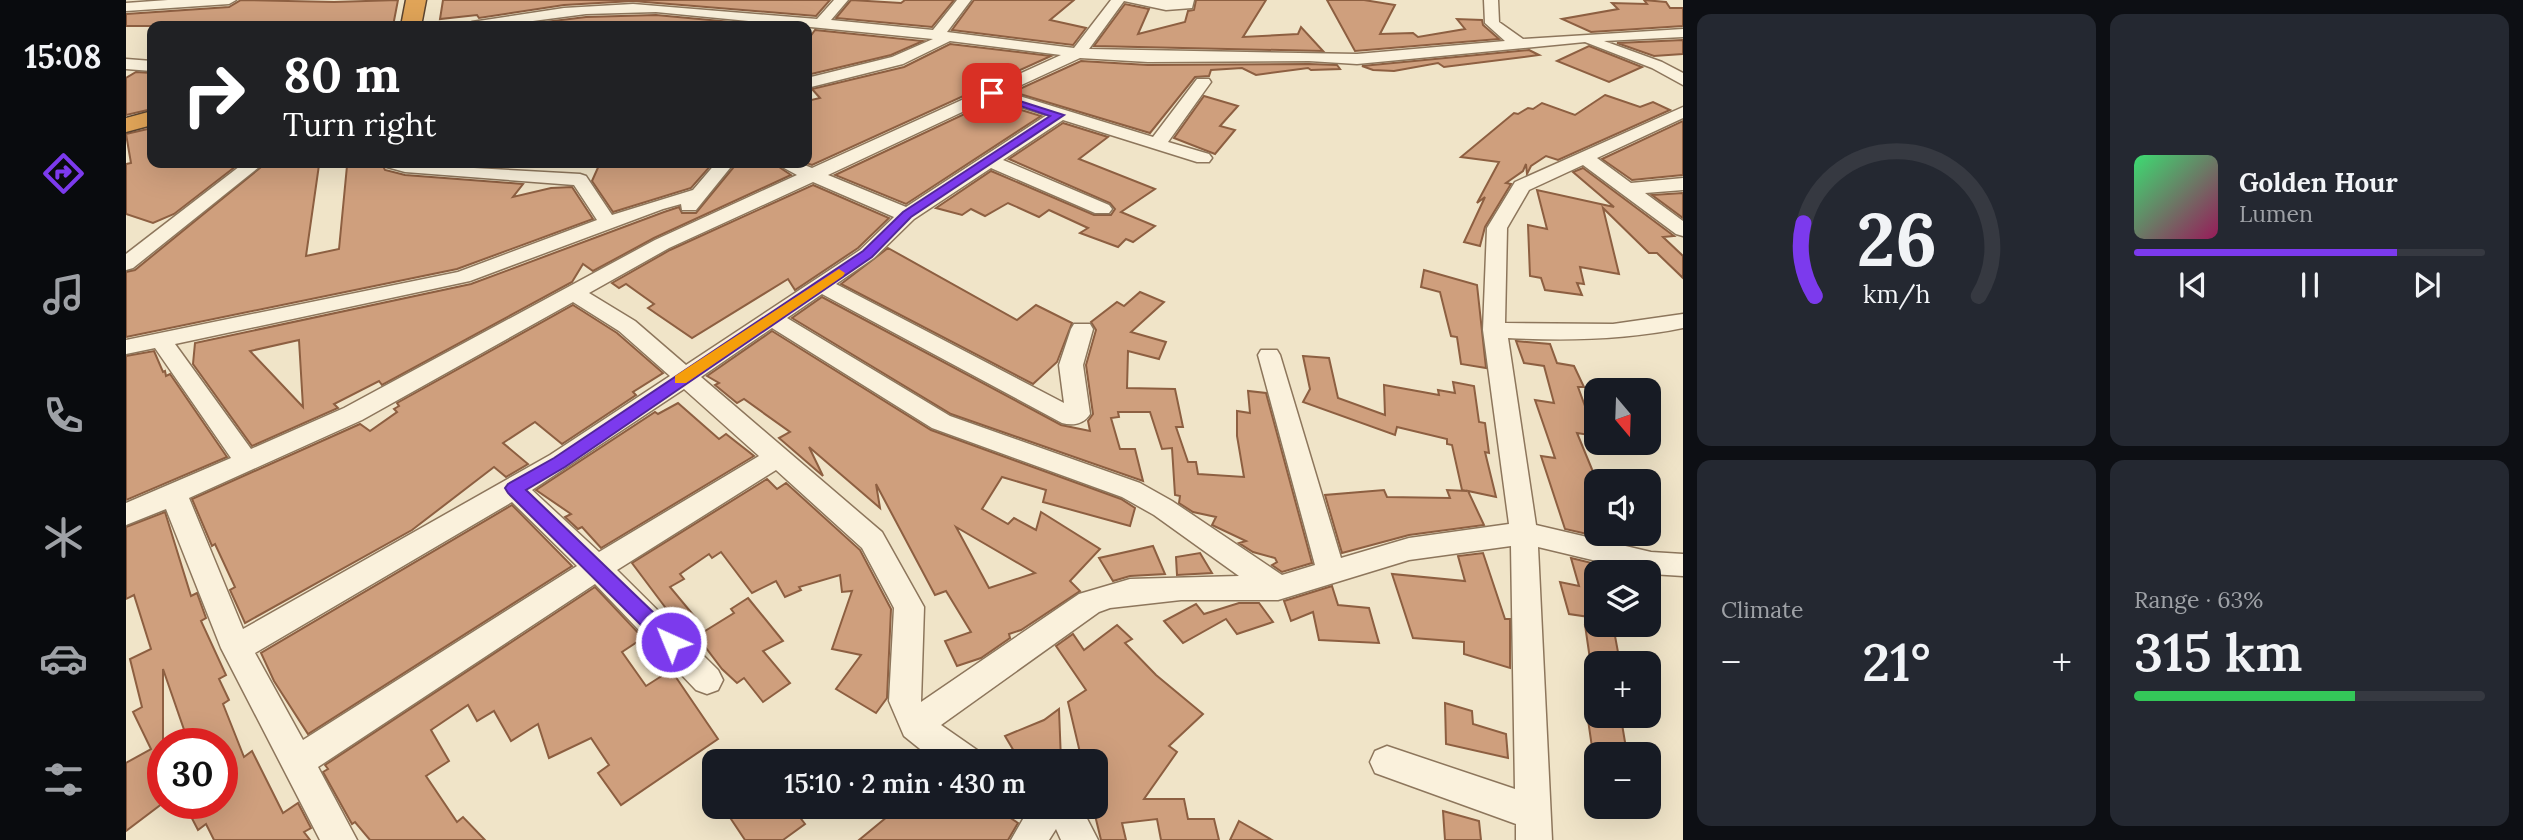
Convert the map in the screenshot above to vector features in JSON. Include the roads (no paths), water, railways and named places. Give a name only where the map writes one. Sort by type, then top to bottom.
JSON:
[{"type":"highway","points":[[412,21],[416,0]]},
{"type":"highway","points":[[126,125],[147,119]]},
{"type":"street","points":[[126,6],[229,0]]},
{"type":"street","points":[[821,23],[841,0]]},
{"type":"street","points":[[812,82],[930,49],[942,36],[964,0]]},
{"type":"street","points":[[126,515],[353,414],[662,244],[1078,53],[1118,0]]},
{"type":"street","points":[[1130,0],[1174,7],[1186,5],[1187,0]]},
{"type":"street","points":[[1491,0],[1488,15],[1494,27],[1521,44]]},
{"type":"street","points":[[126,17],[182,1]]},
{"type":"street","points":[[498,21],[601,7],[657,4],[698,11],[800,21]]},
{"type":"street","points":[[698,11],[705,21]]},
{"type":"street","points":[[812,22],[1078,53],[1147,57],[1309,56],[1357,59],[1578,38],[1683,33]]},
{"type":"street","points":[[1578,38],[1657,65],[1683,80]]},
{"type":"street","points":[[126,64],[147,66]]},
{"type":"street","points":[[1157,144],[1203,82]]},
{"type":"street","points":[[992,93],[1203,158]]},
{"type":"street","points":[[236,648],[559,462],[867,254],[907,215],[1059,115]]},
{"type":"street","points":[[1387,762],[1534,827],[1524,533],[1494,330],[1497,228],[1522,186],[1680,115]]},
{"type":"street","points":[[1585,158],[1683,230]]},
{"type":"street","points":[[990,161],[1102,209]]},
{"type":"street","points":[[126,264],[250,168]]},
{"type":"street","points":[[418,168],[580,180]]},
{"type":"street","points":[[580,180],[588,168]]},
{"type":"street","points":[[662,244],[721,168]]},
{"type":"street","points":[[794,168],[907,215]]},
{"type":"street","points":[[580,180],[608,223]]},
{"type":"street","points":[[1629,189],[1683,184]]},
{"type":"street","points":[[126,347],[463,277],[656,205],[698,194]]},
{"type":"street","points":[[821,285],[1071,417],[1078,414],[1071,365],[1082,329]]},
{"type":"street","points":[[572,292],[626,326],[872,540],[909,607],[905,701],[915,726],[944,749]]},
{"type":"street","points":[[771,318],[941,422],[1131,489],[1163,508],[1278,588]]},
{"type":"street","points":[[1494,330],[1580,334],[1660,327],[1683,321]]},
{"type":"street","points":[[162,340],[171,358],[190,377],[247,461]]},
{"type":"street","points":[[1269,355],[1332,573]]},
{"type":"street","points":[[297,761],[597,568],[776,458]]},
{"type":"street","points":[[514,488],[707,680]]},
{"type":"street","points":[[174,495],[236,648],[339,840]]},
{"type":"street","points":[[915,726],[1089,603],[1106,595],[1133,591],[1278,588],[1409,549],[1524,533],[1651,563],[1683,565]]},
{"type":"street","points":[[1029,840],[1042,819]]},
{"type":"street","points":[[1069,819],[1080,840]]}]
